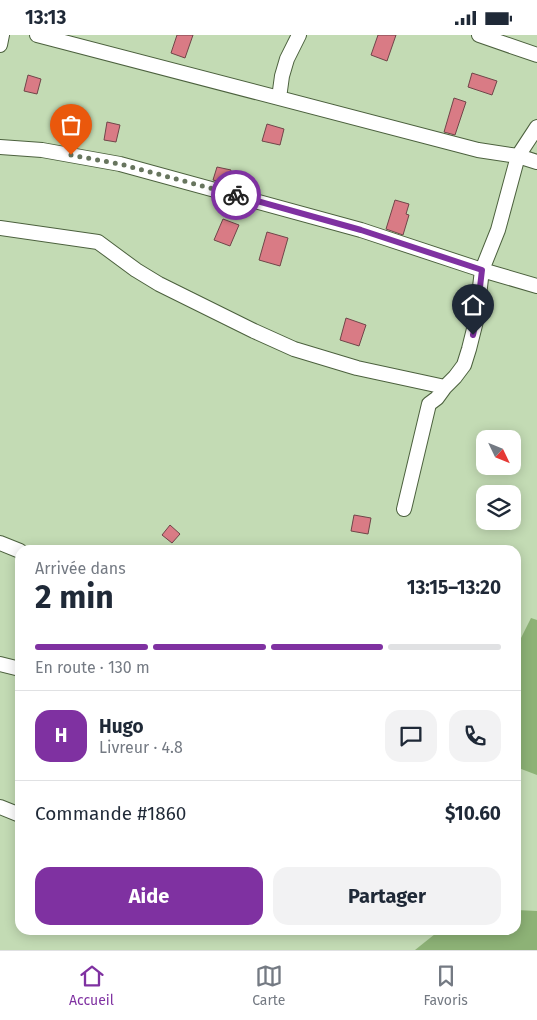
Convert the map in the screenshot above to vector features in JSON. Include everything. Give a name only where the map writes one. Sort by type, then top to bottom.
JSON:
[{"type":"street","points":[[0,45],[2,35]]},
{"type":"street","points":[[37,35],[478,150],[518,156],[537,162]]},
{"type":"street","points":[[278,98],[287,59],[299,35]]},
{"type":"street","points":[[479,35],[537,55]]},
{"type":"street","points":[[404,509],[429,404],[437,398],[444,387],[464,365],[476,321],[482,270],[498,231],[518,156],[537,127]]},
{"type":"street","points":[[0,147],[42,151],[120,164],[361,230],[537,286]]},
{"type":"street","points":[[0,228],[98,242],[159,284],[294,349],[357,368],[444,387]]},
{"type":"street","points":[[0,543],[15,549]]},
{"type":"street","points":[[0,664],[15,668]]},
{"type":"street","points":[[0,807],[15,813]]},
{"type":"green space","points":[[531,618],[537,620],[537,775],[521,769],[521,638]]},
{"type":"green space","points":[[521,910],[537,911],[537,950],[415,950],[434,935],[521,935]]},
{"type":"building","points":[[177,35],[193,35],[185,58],[171,53]]},
{"type":"building","points":[[378,35],[396,35],[387,61],[371,55]]},
{"type":"building","points":[[472,73],[497,81],[492,95],[468,87]]},
{"type":"building","points":[[28,75],[41,79],[37,94],[24,91]]},
{"type":"building","points":[[454,98],[466,102],[455,135],[444,132]]},
{"type":"building","points":[[107,122],[120,125],[116,142],[104,140]]},
{"type":"building","points":[[267,124],[284,129],[280,145],[262,141]]},
{"type":"building","points":[[217,167],[231,170],[228,184],[213,180]]},
{"type":"building","points":[[395,200],[409,204],[406,214],[409,215],[403,235],[386,229]]},
{"type":"building","points":[[223,219],[239,225],[230,246],[214,240]]},
{"type":"building","points":[[267,232],[288,238],[280,266],[259,260]]},
{"type":"building","points":[[346,318],[366,325],[359,346],[340,340]]},
{"type":"building","points":[[354,515],[371,518],[368,534],[351,531]]},
{"type":"building","points":[[170,525],[180,534],[172,543],[162,535]]},
{"type":"way so far","points":[[71,155],[120,164],[236,195]]},
{"type":"route","points":[[236,195],[361,230],[482,270],[473,335]]}]
